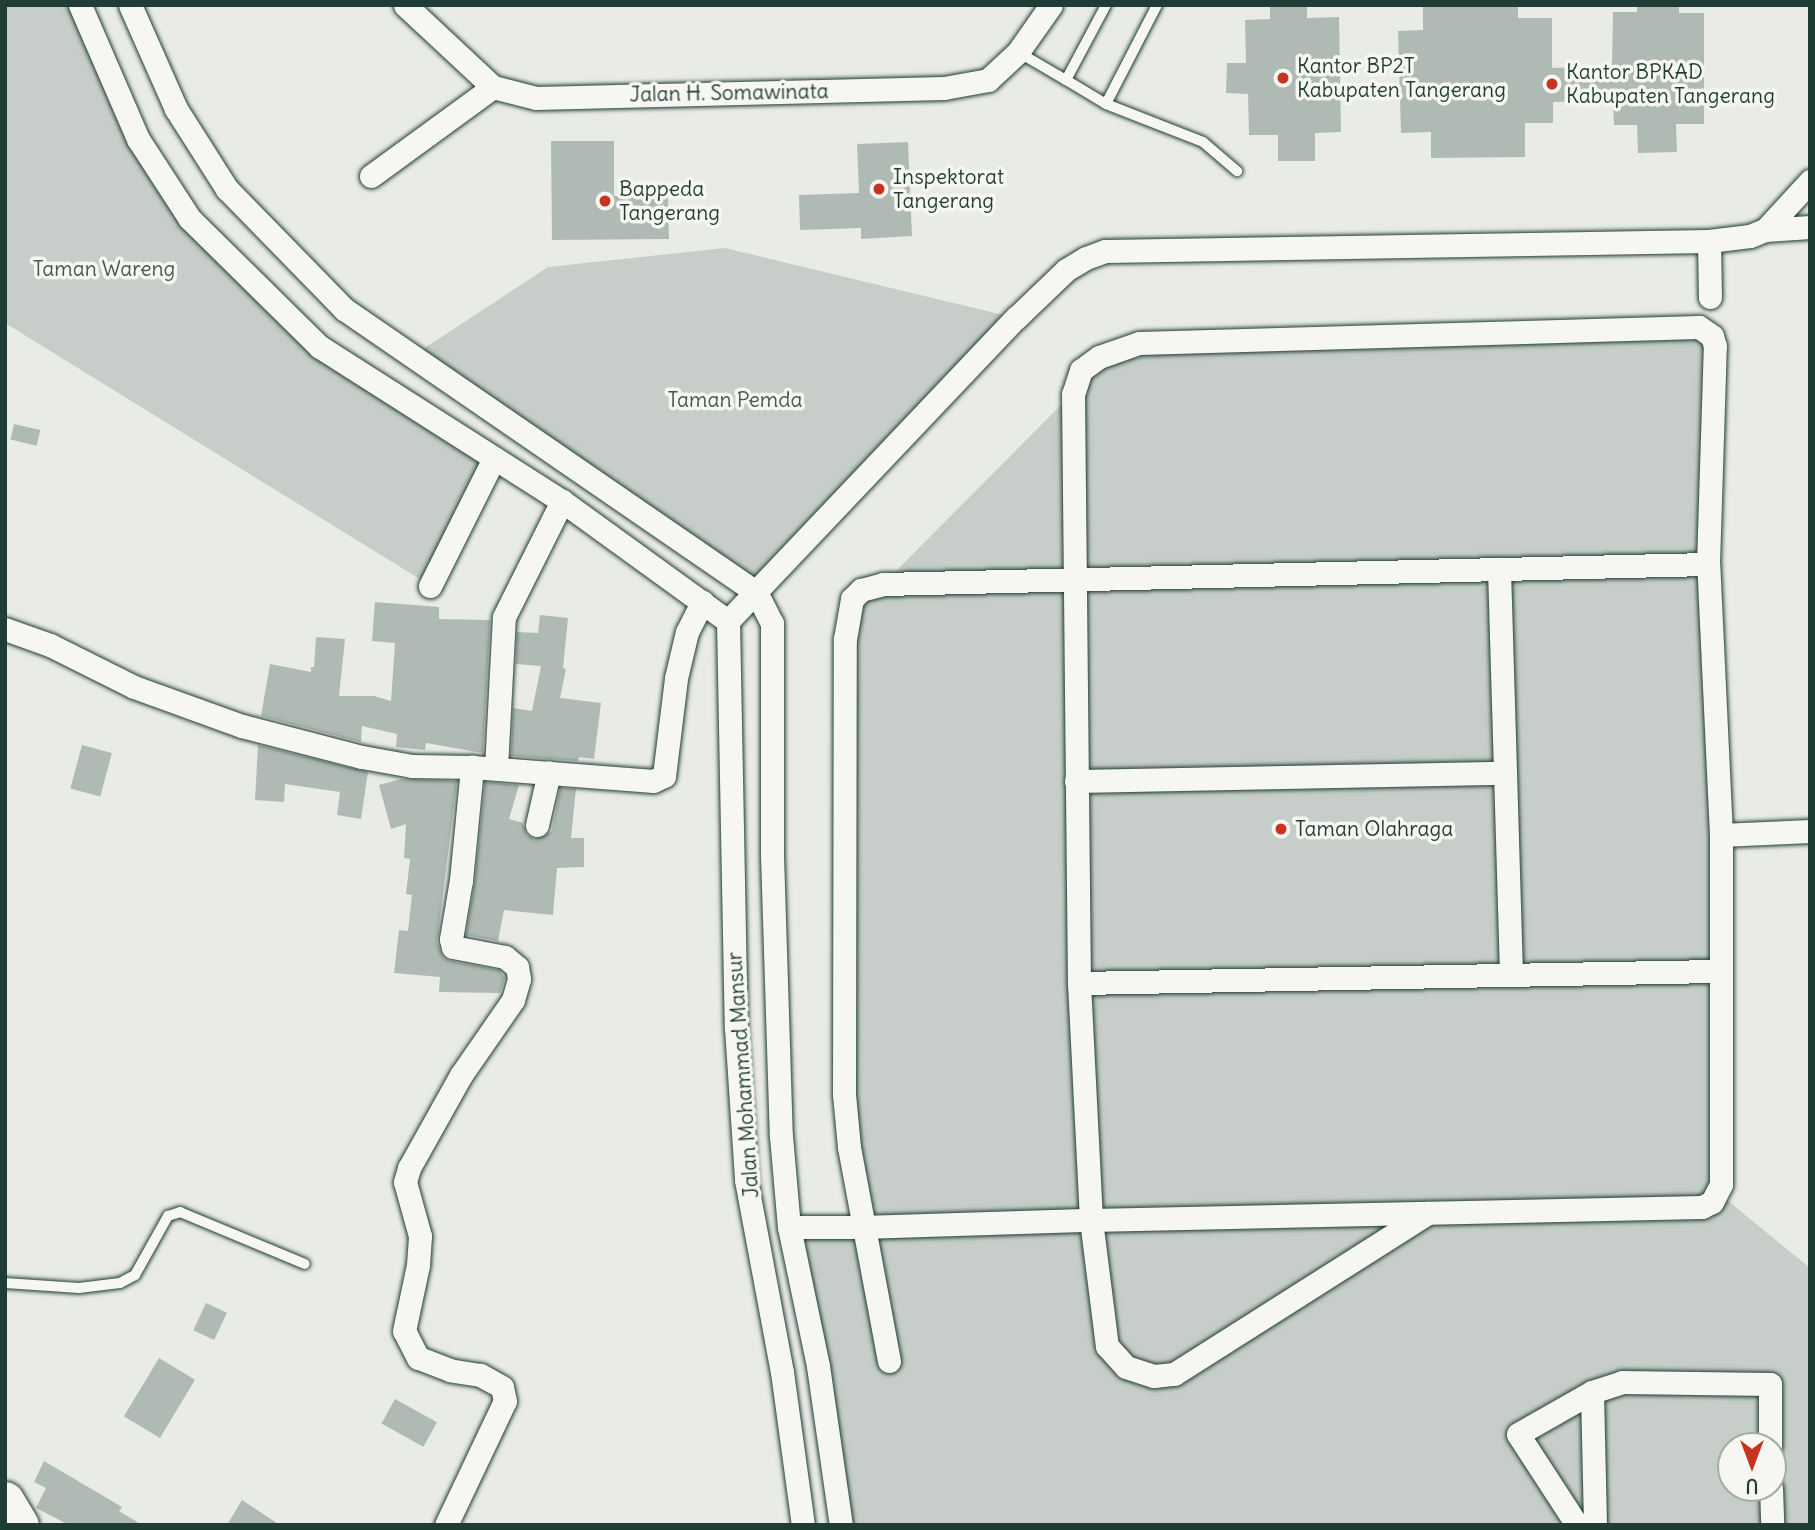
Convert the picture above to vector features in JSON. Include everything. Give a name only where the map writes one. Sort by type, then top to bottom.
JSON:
[{"type":"main road","points":[[5,1500],[20,1525]]},
{"type":"street","points":[[80,5],[138,139],[190,219],[320,347],[562,501],[728,621],[1016,318],[1066,270],[1105,251],[1709,241],[1749,236],[1765,230],[1810,227]]},
{"type":"street","points":[[130,5],[176,109],[227,189],[344,309],[756,592]]},
{"type":"street","name":"Jalan H. Somawinata","points":[[405,5],[493,87],[536,98],[944,88],[988,80],[1018,52],[1051,5]]},
{"type":"street","points":[[371,176],[493,87]]},
{"type":"street","points":[[1765,230],[1810,181]]},
{"type":"street","points":[[1709,241],[1710,297]]},
{"type":"street","points":[[789,1227],[862,1227],[1091,1220],[1702,1207],[1712,1202],[1721,1184],[1718,971],[1721,835],[1708,564],[1716,346],[1712,337],[1699,327],[1139,342],[1099,356],[1082,370],[1073,394],[1079,984],[1091,1220],[1107,1346],[1126,1367],[1154,1376],[1174,1374],[1428,1213]]},
{"type":"street","points":[[430,586],[494,458]]},
{"type":"street","points":[[496,768],[504,617],[562,501]]},
{"type":"street","points":[[889,1361],[862,1227],[846,1126],[842,1025],[847,822],[845,639],[852,599],[860,590],[883,584],[1708,564]]},
{"type":"street","points":[[1499,569],[1511,975]]},
{"type":"street","name":"Jalan Mohammad Mansur","points":[[756,592],[772,624],[773,909],[781,1136],[789,1227],[818,1366],[841,1525]]},
{"type":"street","points":[[5,629],[50,645],[134,687],[242,726],[396,764],[472,766],[653,781],[661,779],[676,678],[687,632],[702,602]]},
{"type":"street","name":"Jalan Mohammad Mansur","points":[[728,621],[736,1028],[746,1180],[782,1372],[803,1525]]},
{"type":"street","points":[[446,1525],[505,1401],[502,1387],[480,1375],[450,1370],[418,1358],[404,1331],[418,1265],[420,1236],[405,1182],[409,1168],[461,1075],[513,1000],[519,979],[517,967],[505,957],[453,947],[451,940],[472,766]]},
{"type":"street","points":[[537,825],[548,772]]},
{"type":"street","points":[[1076,782],[1505,773]]},
{"type":"street","points":[[1721,835],[1810,831]]},
{"type":"street","points":[[1079,984],[1718,971]]},
{"type":"street","points":[[1577,1525],[1518,1434],[1592,1391],[1622,1382],[1770,1384],[1770,1432]]},
{"type":"street","points":[[1592,1391],[1595,1525]]},
{"type":"street","points":[[1771,1502],[1772,1525]]},
{"type":"lane","points":[[1066,80],[1106,5]]},
{"type":"lane","points":[[1106,104],[1157,5]]},
{"type":"lane","points":[[1018,52],[1106,104],[1203,142],[1237,170]]},
{"type":"lane","points":[[5,1283],[79,1288],[120,1283],[135,1275],[168,1216],[180,1212],[305,1264]]},
{"type":"green space","name":"Taman Wareng","points":[[5,5],[80,5],[190,219],[320,347],[489,455],[423,581],[5,323]]},
{"type":"green space","name":"Taman Pemda","points":[[725,248],[1016,318],[756,592],[414,355],[548,267]]},
{"type":"green space","name":"Taman Olahraga","points":[[1688,327],[1715,346],[1722,1196],[1810,1268],[1810,1525],[842,1525],[789,1227],[862,1226],[851,1156],[850,605],[883,584],[1072,394],[1081,370],[1139,343]]},
{"type":"building","points":[[1270,5],[1307,5],[1307,18],[1339,17],[1341,132],[1315,133],[1315,161],[1278,161],[1278,135],[1249,135],[1248,94],[1226,93],[1227,63],[1246,63],[1245,20],[1270,19]]},
{"type":"building","points":[[1423,5],[1518,5],[1518,18],[1552,18],[1552,68],[1612,66],[1613,12],[1637,12],[1637,5],[1679,5],[1679,13],[1704,13],[1704,124],[1676,124],[1677,152],[1638,153],[1637,125],[1614,125],[1613,101],[1553,102],[1553,123],[1525,123],[1525,157],[1431,158],[1431,132],[1401,133],[1398,31],[1423,30]]},
{"type":"building","points":[[551,141],[614,141],[614,196],[668,195],[669,239],[552,240]]},
{"type":"building","points":[[908,142],[912,236],[861,239],[861,228],[800,230],[799,195],[859,193],[857,144]]},
{"type":"building","points":[[14,424],[40,430],[37,446],[10,440]]},
{"type":"building","points":[[375,602],[439,607],[439,619],[490,620],[483,753],[426,743],[425,750],[396,747],[397,734],[362,726],[361,742],[261,716],[270,664],[311,672],[311,667],[314,667],[316,637],[345,639],[339,696],[374,696],[391,701],[395,643],[372,641]]},
{"type":"building","points":[[540,615],[568,618],[563,668],[566,669],[560,698],[601,703],[594,759],[579,757],[578,761],[511,756],[513,708],[532,711],[541,666],[516,664],[517,632],[538,633]]},
{"type":"building","points":[[82,745],[112,753],[100,796],[70,788]]},
{"type":"building","points":[[258,745],[368,772],[361,819],[337,815],[340,792],[285,784],[284,802],[255,800]]},
{"type":"building","points":[[401,779],[457,781],[437,942],[443,957],[450,961],[499,970],[505,978],[500,993],[439,992],[440,977],[394,973],[399,930],[408,931],[412,895],[406,894],[410,859],[404,858],[406,824],[391,829],[379,785]]},
{"type":"building","points":[[485,782],[519,785],[509,819],[523,823],[527,835],[535,839],[552,831],[560,788],[576,789],[571,838],[584,838],[584,867],[557,868],[553,915],[504,910],[498,941],[466,935],[475,881]]},
{"type":"building","points":[[206,1303],[227,1313],[214,1340],[193,1330]]},
{"type":"building","points":[[159,1358],[195,1380],[160,1438],[124,1416]]},
{"type":"building","points":[[395,1399],[437,1422],[423,1447],[381,1423]]},
{"type":"building","points":[[44,1461],[122,1507],[119,1511],[142,1525],[69,1525],[36,1508],[46,1488],[34,1482]]},
{"type":"building","points":[[242,1500],[280,1525],[227,1525]]},
{"type":"place","name":"Kantor BP2T Kabupaten Tangerang","points":[[1283,78]]},
{"type":"place","name":"Kantor BPKAD Kabupaten Tangerang","points":[[1552,84]]},
{"type":"place","name":"Inspektorat Tangerang","points":[[879,189]]},
{"type":"place","name":"Bappeda Tangerang","points":[[605,201]]},
{"type":"place","name":"Taman Olahraga","points":[[1281,829]]}]
